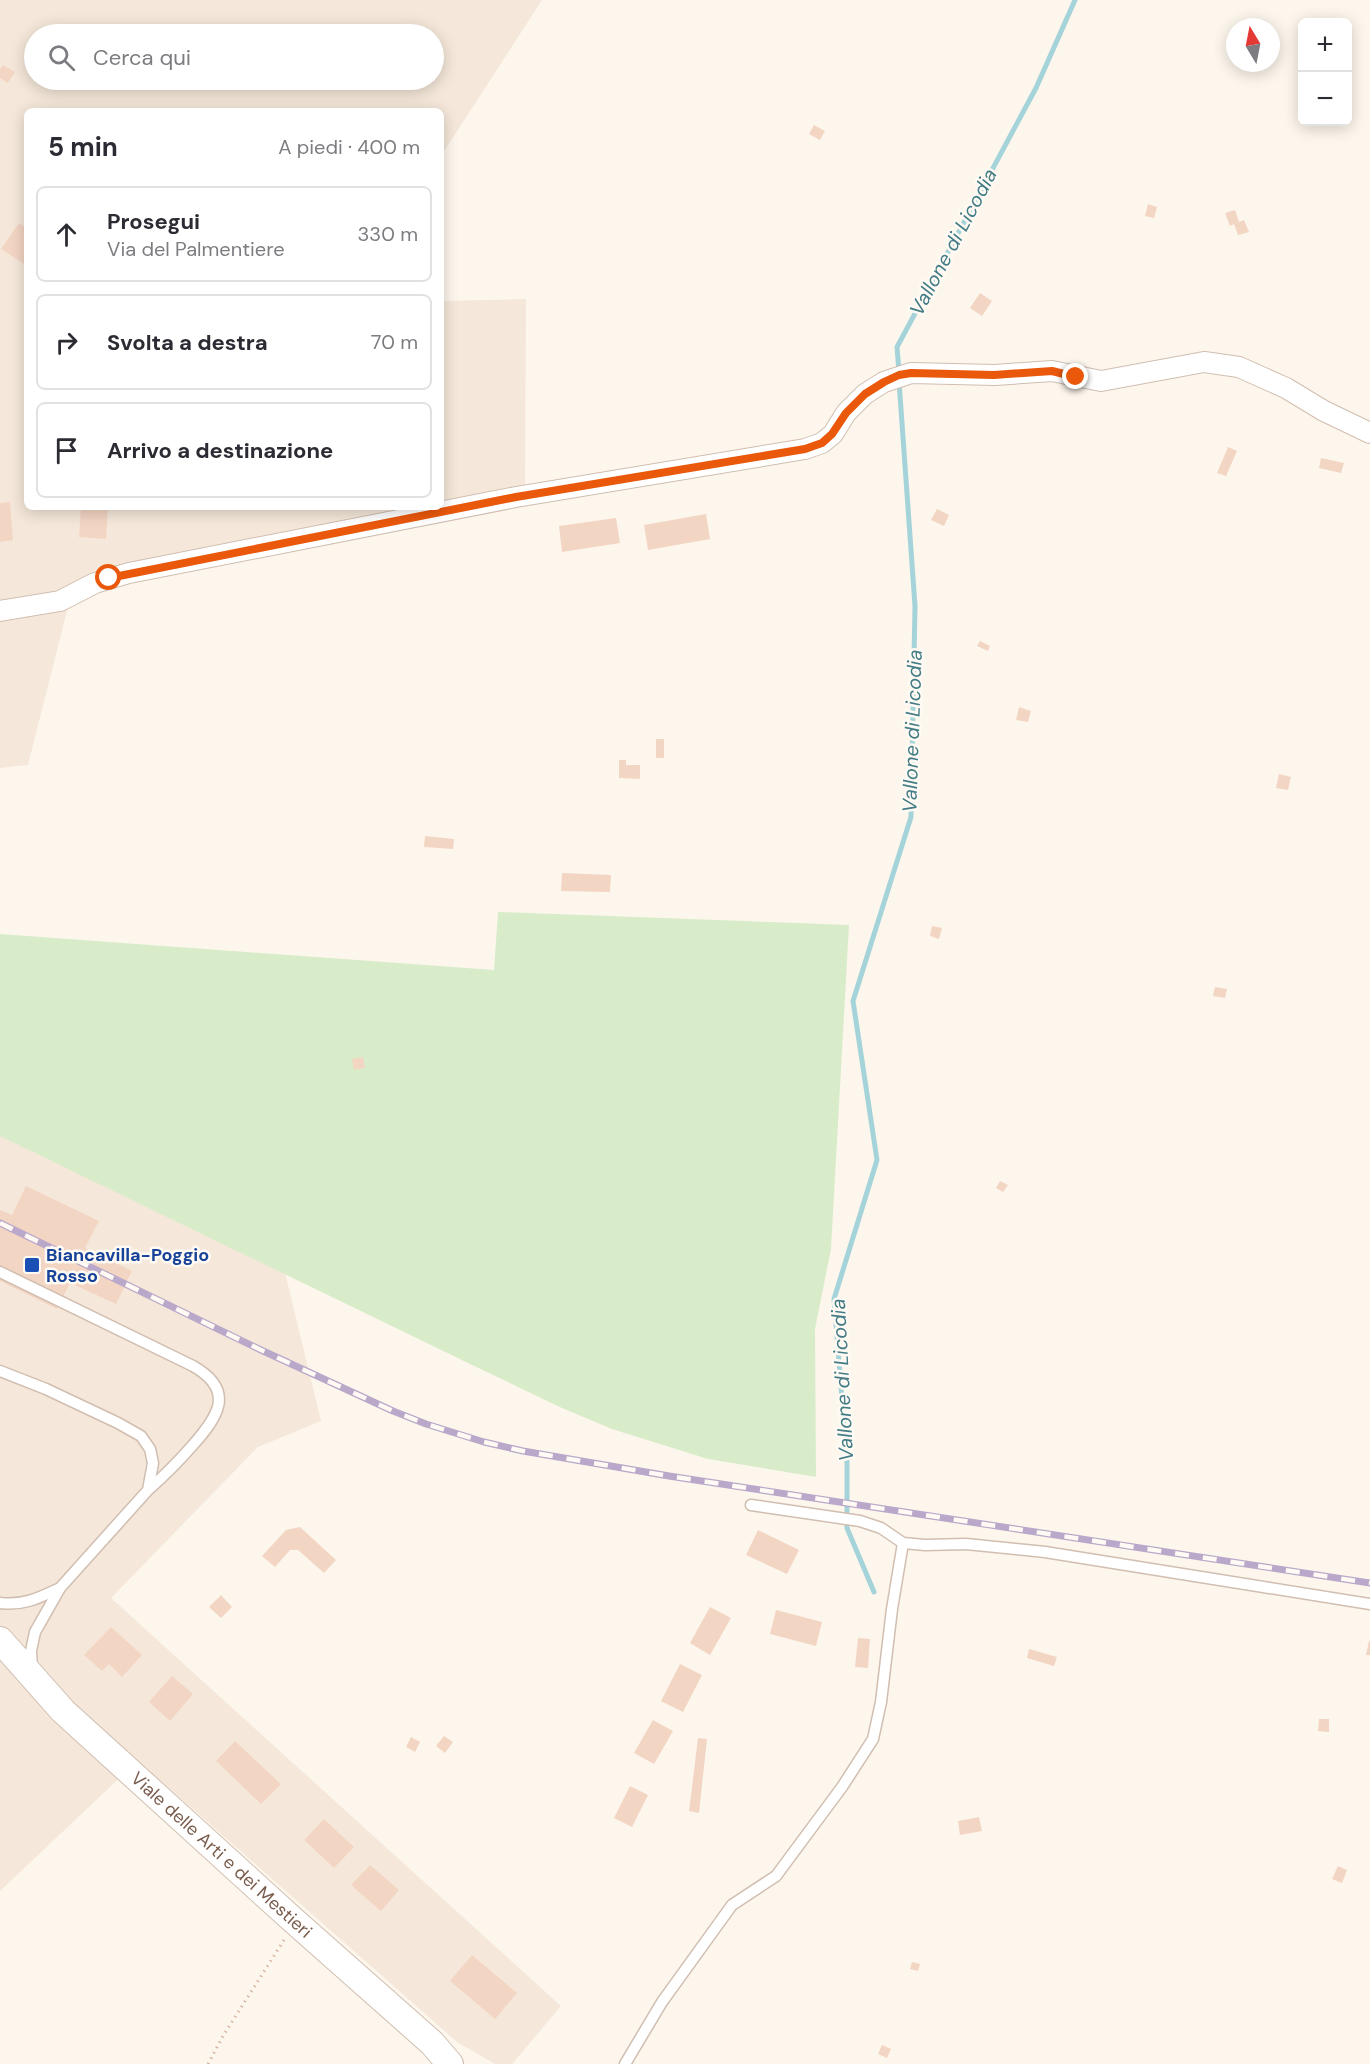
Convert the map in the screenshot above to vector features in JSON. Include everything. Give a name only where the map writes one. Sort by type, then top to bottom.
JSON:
[{"type":"street","points":[[0,611],[60,601],[95,583],[141,570],[516,497],[805,449],[822,443],[832,434],[846,413],[865,394],[899,375],[911,373],[994,375],[1052,371],[1101,381],[1204,362],[1239,367],[1286,388],[1324,411],[1370,432]]},
{"type":"street","name":"Viale delle Arti e dei Mestieri","points":[[0,1640],[63,1711],[432,2043],[450,2064]]},
{"type":"lane","points":[[0,1272],[204,1372],[217,1390],[219,1404],[215,1417],[170,1471],[148,1490],[60,1588],[35,1632],[31,1651],[32,1677]]},
{"type":"lane","points":[[0,1371],[46,1389],[141,1436],[150,1449],[153,1463],[148,1490]]},
{"type":"lane","points":[[751,1505],[860,1521],[881,1527],[903,1543],[966,1544],[1045,1552],[1370,1604]]},
{"type":"lane","points":[[625,2064],[662,2002],[732,1905],[776,1876],[842,1787],[873,1739],[881,1702],[892,1609],[903,1543]]},
{"type":"lane","points":[[0,1603],[11,1605],[29,1603],[60,1588]]},
{"type":"path","points":[[208,2064],[223,2036],[284,1942],[293,1920]]},
{"type":"shaded area","points":[[0,0],[542,0],[444,151],[444,108],[24,108],[24,510],[444,510],[444,301],[526,299],[525,487],[506,508],[120,583],[107,586],[69,603],[28,765],[0,768]]},
{"type":"shaded area","points":[[0,1126],[279,1248],[321,1421],[258,1447],[111,1598],[561,2006],[512,2064],[495,2064],[457,2042],[161,1781],[128,1770],[0,1891]]},
{"type":"green space","points":[[498,912],[849,925],[831,1249],[815,1329],[816,1477],[708,1459],[612,1429],[468,1363],[0,1136],[0,934],[494,970]]},
{"type":"building","points":[[3,65],[15,72],[8,83],[0,78],[0,69]]},
{"type":"building","points":[[814,125],[825,131],[820,140],[809,134]]},
{"type":"building","points":[[1148,204],[1157,207],[1154,218],[1145,216]]},
{"type":"building","points":[[1235,210],[1239,222],[1244,220],[1249,232],[1238,235],[1234,224],[1230,226],[1225,213]]},
{"type":"building","points":[[19,223],[24,226],[24,264],[1,249]]},
{"type":"building","points":[[980,293],[992,301],[982,316],[970,308]]},
{"type":"building","points":[[1228,447],[1237,451],[1226,476],[1217,473]]},
{"type":"building","points":[[1321,458],[1344,463],[1341,473],[1319,468]]},
{"type":"building","points":[[10,502],[13,540],[0,542],[0,503]]},
{"type":"building","points":[[937,509],[949,515],[944,526],[931,520]]},
{"type":"building","points":[[81,510],[108,510],[106,539],[79,537]]},
{"type":"building","points":[[706,514],[710,539],[648,550],[644,525]]},
{"type":"building","points":[[616,518],[620,543],[562,552],[559,526]]},
{"type":"building","points":[[980,641],[990,646],[988,651],[977,646]]},
{"type":"building","points":[[1019,707],[1031,711],[1028,722],[1016,720]]},
{"type":"building","points":[[656,739],[664,739],[664,758],[656,758]]},
{"type":"building","points":[[619,760],[626,760],[626,765],[640,765],[640,779],[619,778]]},
{"type":"building","points":[[1279,774],[1291,777],[1288,790],[1276,788]]},
{"type":"building","points":[[425,836],[454,839],[453,849],[424,847]]},
{"type":"building","points":[[562,873],[611,875],[610,892],[561,891]]},
{"type":"building","points":[[932,926],[942,928],[939,939],[930,936]]},
{"type":"building","points":[[1215,987],[1227,989],[1225,998],[1213,996]]},
{"type":"building","points":[[363,1057],[365,1068],[354,1070],[352,1059]]},
{"type":"building","points":[[1000,1181],[1008,1185],[1003,1192],[996,1188]]},
{"type":"building","points":[[26,1186],[99,1221],[85,1248],[132,1271],[116,1304],[70,1283],[57,1309],[0,1281],[0,1210],[12,1215]]},
{"type":"building","points":[[300,1527],[336,1560],[324,1573],[298,1550],[290,1550],[275,1567],[262,1556],[286,1530]]},
{"type":"building","points":[[758,1530],[799,1550],[787,1574],[746,1555]]},
{"type":"building","points":[[221,1595],[232,1607],[221,1618],[209,1607]]},
{"type":"building","points":[[710,1607],[731,1618],[710,1655],[690,1643]]},
{"type":"building","points":[[776,1610],[822,1622],[816,1646],[770,1634]]},
{"type":"building","points":[[111,1627],[142,1655],[122,1677],[109,1664],[102,1671],[84,1655]]},
{"type":"building","points":[[858,1638],[870,1639],[868,1668],[855,1667]]},
{"type":"building","points":[[1369,1641],[1370,1655],[1366,1655]]},
{"type":"building","points":[[1029,1649],[1057,1657],[1054,1666],[1027,1658]]},
{"type":"building","points":[[680,1664],[702,1675],[683,1712],[661,1701]]},
{"type":"building","points":[[172,1676],[193,1694],[170,1721],[149,1702]]},
{"type":"building","points":[[1319,1719],[1329,1719],[1329,1732],[1318,1731]]},
{"type":"building","points":[[653,1720],[673,1731],[654,1764],[634,1753]]},
{"type":"building","points":[[444,1736],[453,1742],[445,1753],[436,1746]]},
{"type":"building","points":[[411,1737],[420,1742],[415,1752],[406,1747]]},
{"type":"building","points":[[698,1738],[707,1739],[699,1813],[689,1811]]},
{"type":"building","points":[[235,1741],[281,1784],[261,1804],[216,1761]]},
{"type":"building","points":[[630,1786],[648,1795],[632,1827],[614,1818]]},
{"type":"building","points":[[979,1817],[982,1831],[960,1835],[958,1821]]},
{"type":"building","points":[[324,1819],[354,1847],[334,1868],[304,1840]]},
{"type":"building","points":[[370,1865],[399,1890],[381,1911],[351,1885]]},
{"type":"building","points":[[1338,1866],[1347,1870],[1342,1883],[1332,1879]]},
{"type":"building","points":[[472,1955],[517,1993],[495,2019],[450,1981]]},
{"type":"building","points":[[912,1962],[920,1964],[918,1971],[910,1969]]},
{"type":"building","points":[[882,2045],[891,2049],[887,2058],[878,2054]]},
{"type":"waterway","name":"Vallone di Licodia","points":[[899,372],[897,347],[1036,88],[1075,0]]},
{"type":"waterway","name":"Vallone di Licodia","points":[[874,1592],[847,1528],[847,1462],[834,1299],[877,1160],[853,1001],[911,817],[915,606],[899,381]]},
{"type":"railway","points":[[0,1223],[261,1350],[393,1411],[484,1442],[523,1451],[669,1476],[1370,1583]]},
{"type":"place","name":"Biancavilla-Poggio Rosso","points":[[32,1265]]},
{"type":"route","points":[[109,578],[516,497],[805,449],[822,443],[832,434],[846,413],[865,394],[899,375],[911,373],[994,375],[1052,371],[1076,377]]}]
